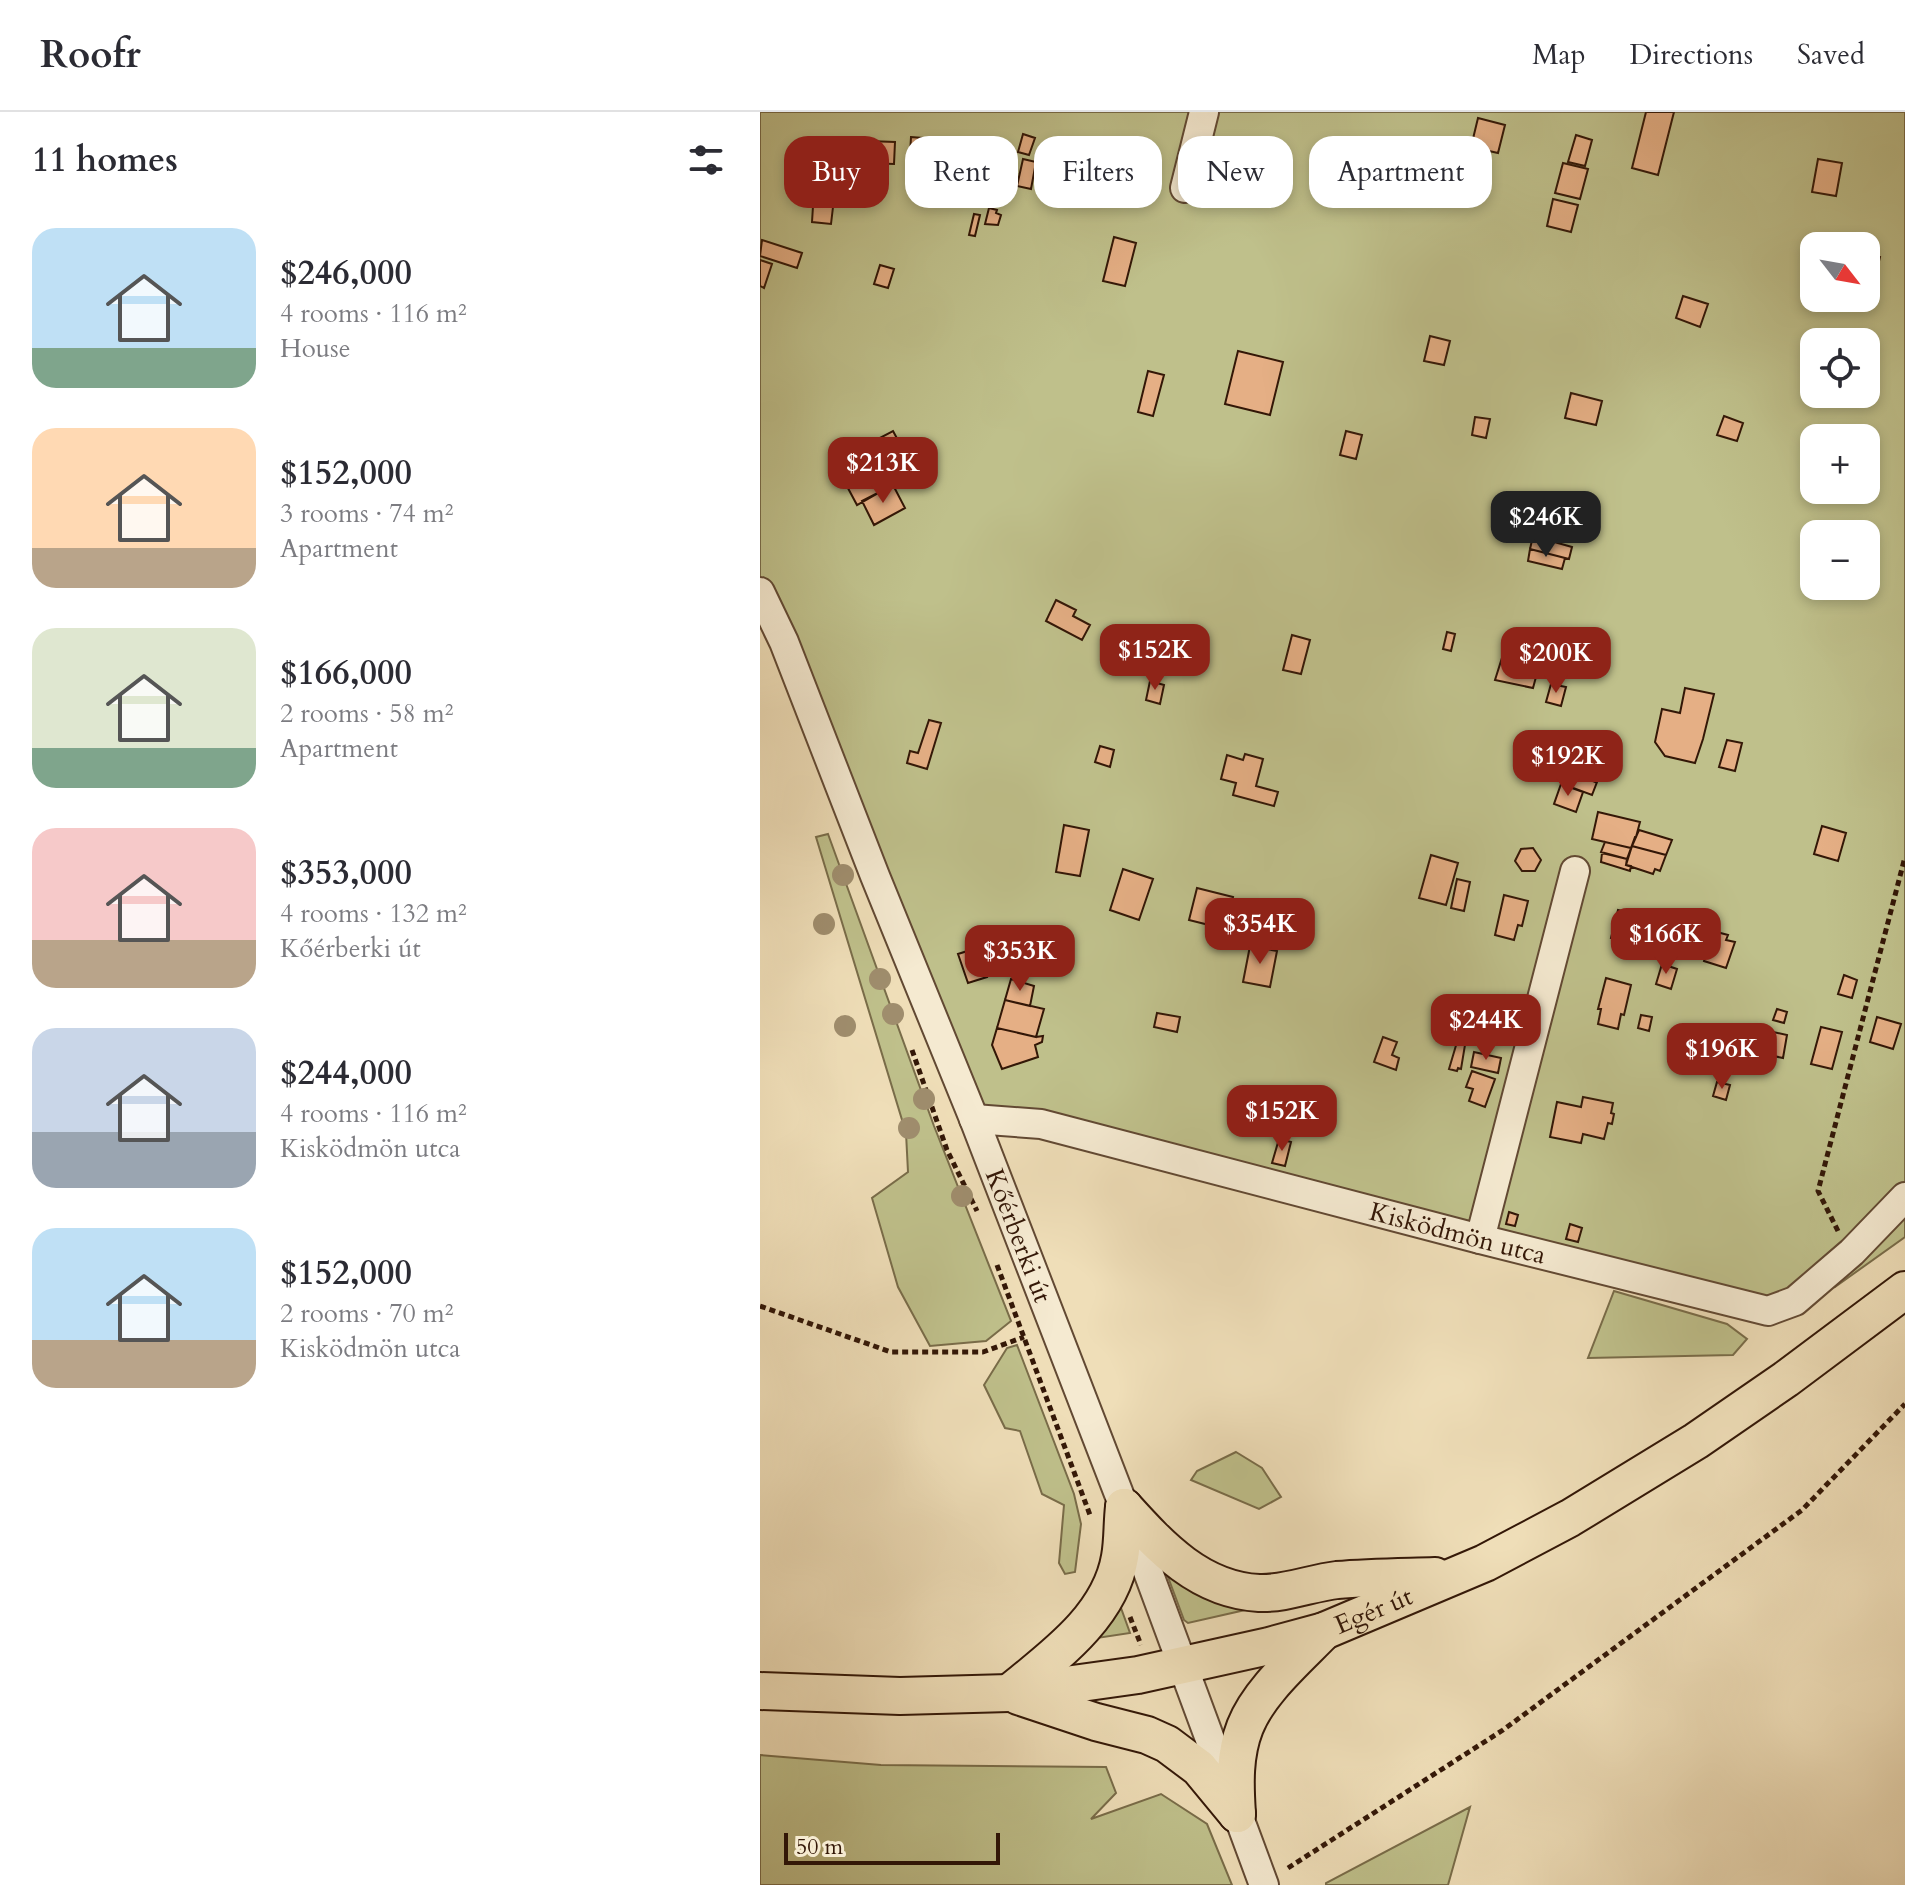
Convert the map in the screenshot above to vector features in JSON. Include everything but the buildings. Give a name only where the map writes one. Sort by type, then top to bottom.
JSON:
[{"type":"main road","name":"Egér út","points":[[760,1691],[900,1696],[1009,1693],[1165,1669],[1324,1631],[1485,1563],[1547,1531],[1696,1441],[1786,1379],[1905,1290]]},
{"type":"main road","points":[[1107,1512],[1157,1543],[1182,1565],[1218,1585],[1259,1593],[1296,1590],[1334,1581],[1455,1575]]},
{"type":"main road","points":[[1009,1693],[1069,1642],[1108,1593],[1120,1557],[1107,1512]]},
{"type":"main road","points":[[1237,1814],[1235,1782],[1245,1727],[1277,1681],[1324,1631]]},
{"type":"main road","points":[[1009,1693],[1096,1722],[1147,1735],[1167,1744],[1199,1768],[1237,1814]]},
{"type":"street","points":[[1198,136],[1204,112]]},
{"type":"street","name":"Kőérberki út","points":[[760,592],[784,642],[974,1119],[1107,1512],[1165,1669],[1237,1814],[1264,1884]]},
{"type":"street","points":[[1480,1239],[1575,871]]},
{"type":"street","name":"Kisködmön utca","points":[[974,1119],[1041,1124],[1768,1311],[1795,1301],[1852,1252],[1905,1197]]},
{"type":"path","points":[[1852,1252],[1818,1191],[1905,857]]},
{"type":"path","points":[[911,1047],[947,1150],[980,1218]]},
{"type":"path","points":[[994,1257],[1024,1337],[1107,1512]]},
{"type":"path","points":[[760,1306],[891,1352],[983,1352],[1024,1337]]},
{"type":"path","points":[[1264,1884],[1503,1730],[1802,1510],[1905,1404]]},
{"type":"path","points":[[1108,1593],[1123,1602],[1136,1631],[1165,1669]]},
{"type":"green space","points":[[760,112],[1905,112],[1905,1197],[1768,1311],[974,1119],[760,592]]},
{"type":"green space","points":[[828,834],[934,1126],[1011,1321],[986,1341],[930,1346],[898,1287],[872,1198],[908,1172],[906,1133],[816,837]]},
{"type":"green space","points":[[1905,1216],[1905,1237],[1835,1287],[1832,1279]]},
{"type":"green space","points":[[1614,1291],[1727,1324],[1747,1339],[1733,1355],[1588,1358]]},
{"type":"green space","points":[[1017,1345],[1074,1494],[1081,1524],[1075,1572],[1065,1574],[1059,1563],[1064,1505],[1042,1494],[1020,1431],[1005,1428],[984,1385],[1007,1348]]},
{"type":"green space","points":[[1236,1452],[1262,1468],[1281,1497],[1259,1509],[1191,1480],[1197,1471]]},
{"type":"green space","points":[[1169,1574],[1247,1608],[1188,1623],[1184,1620]]},
{"type":"green space","points":[[1117,1604],[1130,1633],[1097,1638]]},
{"type":"green space","points":[[760,1755],[881,1765],[1106,1767],[1116,1793],[1091,1819],[1161,1794],[1207,1824],[1232,1885],[760,1885]]},
{"type":"green space","points":[[1470,1807],[1448,1885],[1326,1885],[1326,1883]]}]
